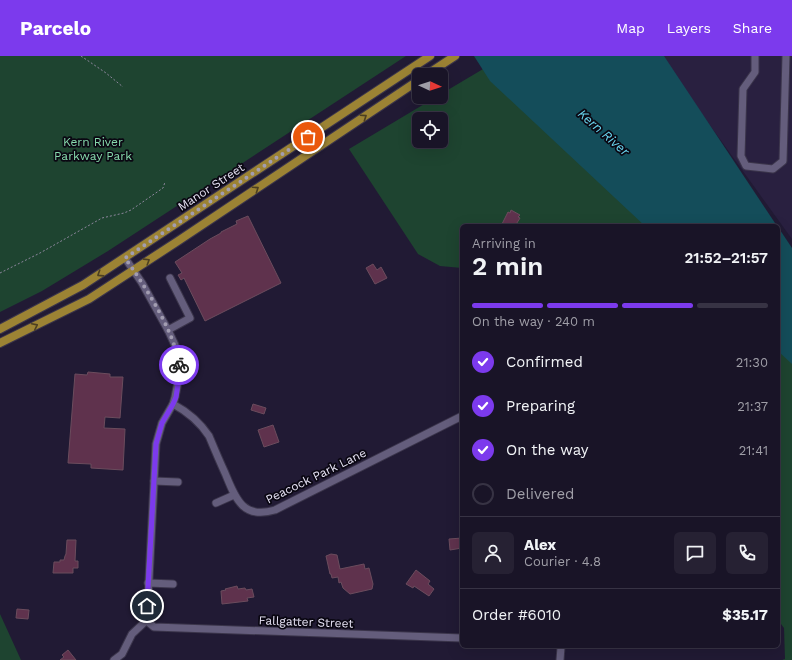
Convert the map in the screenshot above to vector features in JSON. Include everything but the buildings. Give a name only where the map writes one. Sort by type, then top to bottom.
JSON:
[{"type":"main road","name":"Manor Street","points":[[0,329],[83,285],[430,56]]},
{"type":"main road","points":[[437,68],[455,56]]},
{"type":"main road","points":[[0,343],[89,299],[412,85]]},
{"type":"street","points":[[755,56],[755,72],[743,90],[741,156],[746,166],[773,168],[783,161],[786,56]]},
{"type":"street","points":[[114,660],[123,657],[132,634],[149,623],[148,583],[156,444],[162,423],[173,404],[179,377],[179,366],[175,345],[142,283],[125,258]]},
{"type":"street","points":[[168,330],[190,318],[170,278]]},
{"type":"street","name":"Peacock Park Lane","points":[[173,404],[188,412],[203,427],[209,436],[234,495],[242,505],[254,512],[268,512],[274,510],[460,417]]},
{"type":"street","points":[[154,481],[178,482]]},
{"type":"street","points":[[216,503],[234,495]]},
{"type":"street","points":[[148,583],[173,584]]},
{"type":"street","name":"Fallgatter Street","points":[[149,623],[154,627],[460,638]]},
{"type":"street","points":[[560,648],[560,660]]},
{"type":"path","points":[[81,56],[123,87]]},
{"type":"path","points":[[0,273],[40,253],[102,218],[131,210],[163,188],[165,182]]},
{"type":"shaded area","points":[[660,56],[792,56],[792,239]]},
{"type":"green space","name":"Kern River Parkway Park","points":[[0,56],[406,56],[108,251],[42,291],[0,312]]},
{"type":"green space","points":[[505,56],[734,224],[460,224],[460,268],[440,266],[418,254],[349,149],[424,104],[448,104],[448,90]]},
{"type":"green space","points":[[780,270],[792,280],[792,660],[782,660],[785,659],[784,628],[780,623]]},
{"type":"green space","points":[[0,614],[21,660],[0,660]]},
{"type":"water","name":"Kern River","points":[[474,56],[664,56],[776,224],[643,224],[490,81]]},
{"type":"water","points":[[780,230],[792,248],[792,364],[780,353]]},
{"type":"way so far","points":[[179,365],[175,345],[168,330],[142,283],[125,258],[308,137]]},
{"type":"route","points":[[147,606],[156,444],[162,423],[176,397],[179,365]]}]
